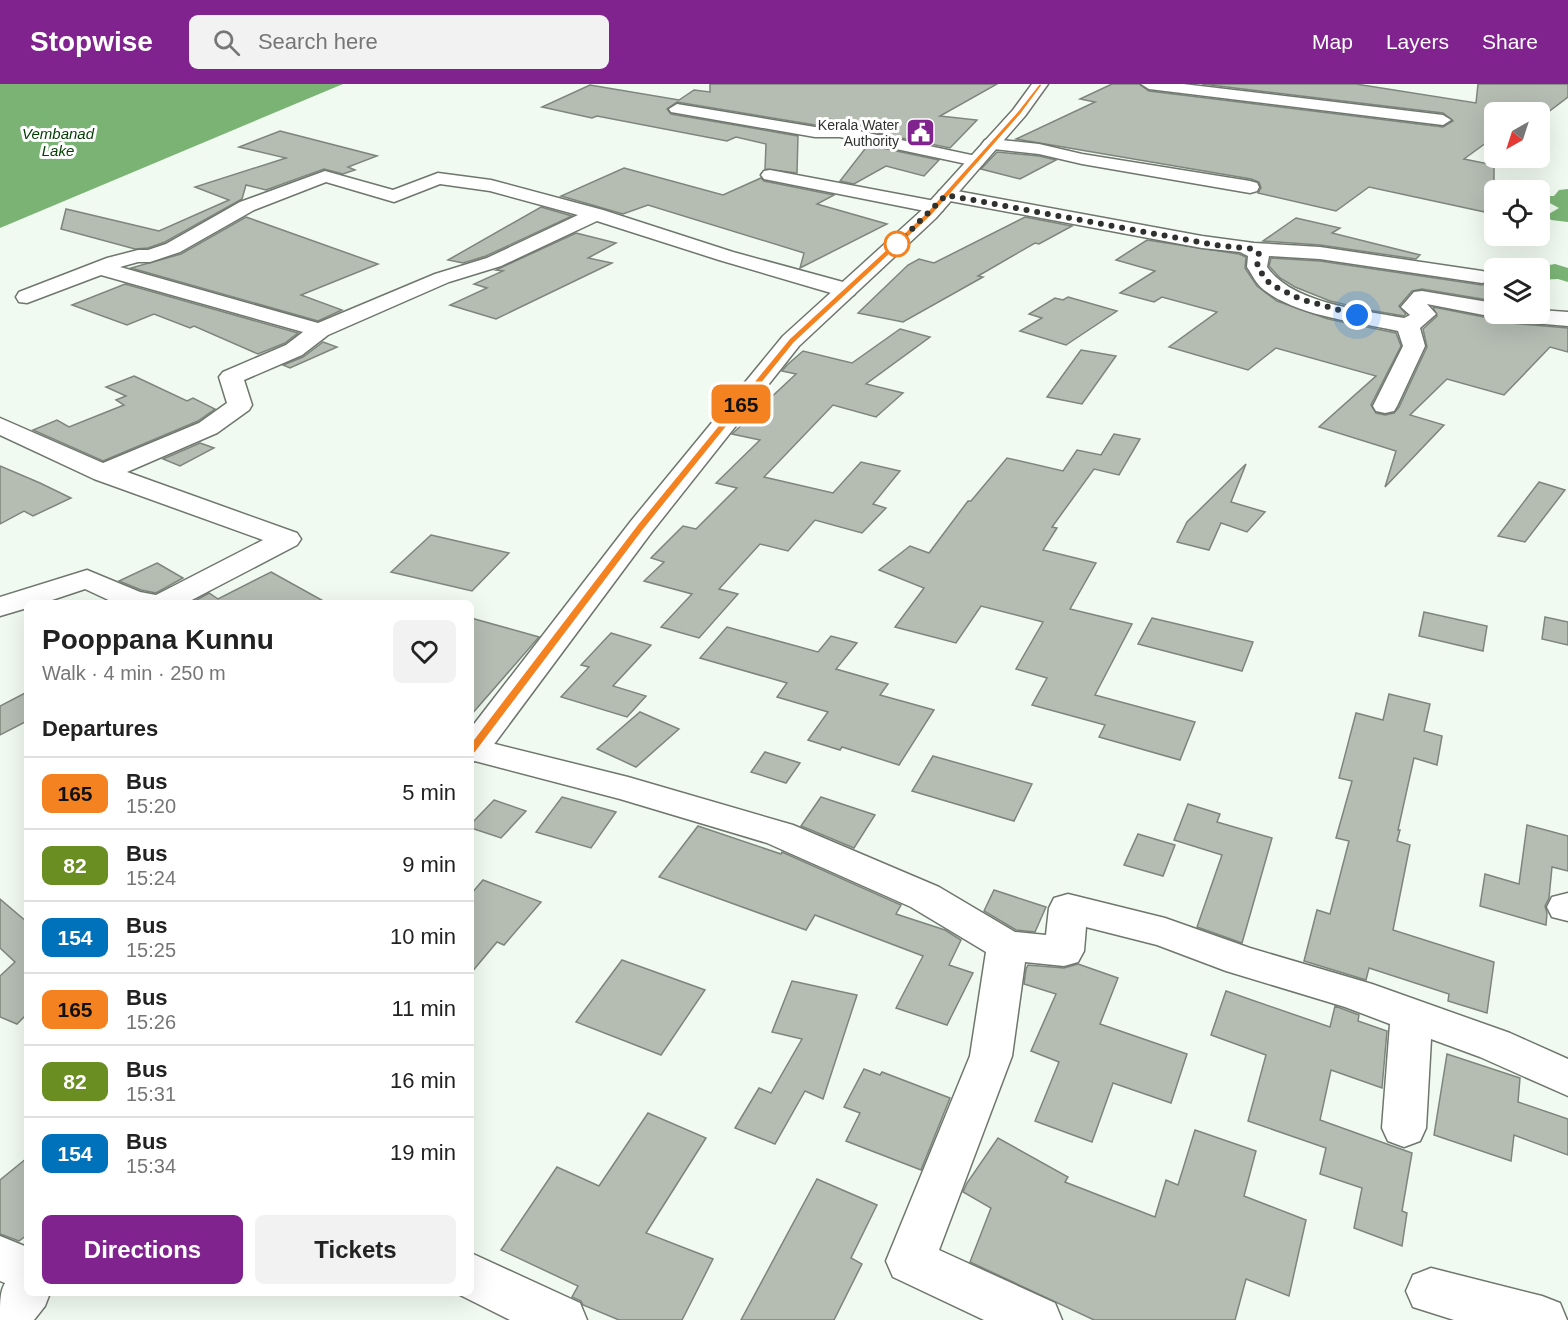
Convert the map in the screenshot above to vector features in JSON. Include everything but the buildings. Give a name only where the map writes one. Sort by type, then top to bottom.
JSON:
[{"type":"street","points":[[474,747],[641,527],[791,341],[940,201],[1019,113],[1041,84]]},
{"type":"street","points":[[1149,84],[1443,120]]},
{"type":"street","points":[[677,109],[815,132],[840,132],[944,156],[1039,149],[1082,159],[1250,187]]},
{"type":"street","points":[[770,175],[1215,245],[1320,253],[1482,277]]},
{"type":"street","points":[[27,297],[122,260],[150,256],[173,248],[247,206],[324,176],[394,196],[438,178],[491,186],[596,214],[726,256],[846,291]]},
{"type":"street","points":[[103,473],[208,428],[240,405],[231,377],[294,350],[320,330],[441,278],[494,262],[596,214]]},
{"type":"street","points":[[1254,249],[1259,254],[1257,267],[1270,284],[1300,299],[1339,311],[1408,326],[1425,314],[1412,308],[1422,297],[1484,308]]},
{"type":"street","points":[[100,268],[320,330]]},
{"type":"street","points":[[1550,317],[1568,319]]},
{"type":"street","points":[[1385,406],[1393,394],[1401,368],[1414,346],[1408,326]]},
{"type":"street","points":[[0,426],[103,473],[287,539],[169,600]]},
{"type":"street","points":[[0,607],[87,579],[133,600]]},
{"type":"street","points":[[474,750],[628,789],[780,834],[925,897],[1007,946],[1064,951],[1068,908],[1165,933],[1240,960],[1357,995],[1495,1045],[1568,1078]]},
{"type":"street","points":[[1007,946],[991,1056],[910,1261],[1037,1320]]},
{"type":"street","points":[[1404,1128],[1411,1016]]},
{"type":"street","points":[[0,1258],[24,1269]]},
{"type":"street","points":[[474,1277],[562,1320]]},
{"type":"street","points":[[1431,1291],[1542,1320]]},
{"type":"street","points":[[3,1320],[24,1294]]},
{"type":"water","name":"Vembanad Lake","points":[[0,84],[343,84],[0,228]]},
{"type":"water","points":[[1568,189],[1568,222],[1550,219],[1550,213],[1559,208],[1550,203],[1550,196],[1554,196],[1559,190]]},
{"type":"water","points":[[1550,265],[1568,268],[1568,282],[1550,279]]},
{"type":"bus line","name":"165","points":[[474,747],[641,527],[791,341],[929,214],[1019,113],[1041,84]]},
{"type":"place","name":"Kerala Water Authority","points":[[920,133]]},
{"type":"route","points":[[897,244],[946,195],[1006,204],[1215,245],[1254,249],[1259,254],[1257,267],[1270,284],[1300,299],[1357,315]]}]
